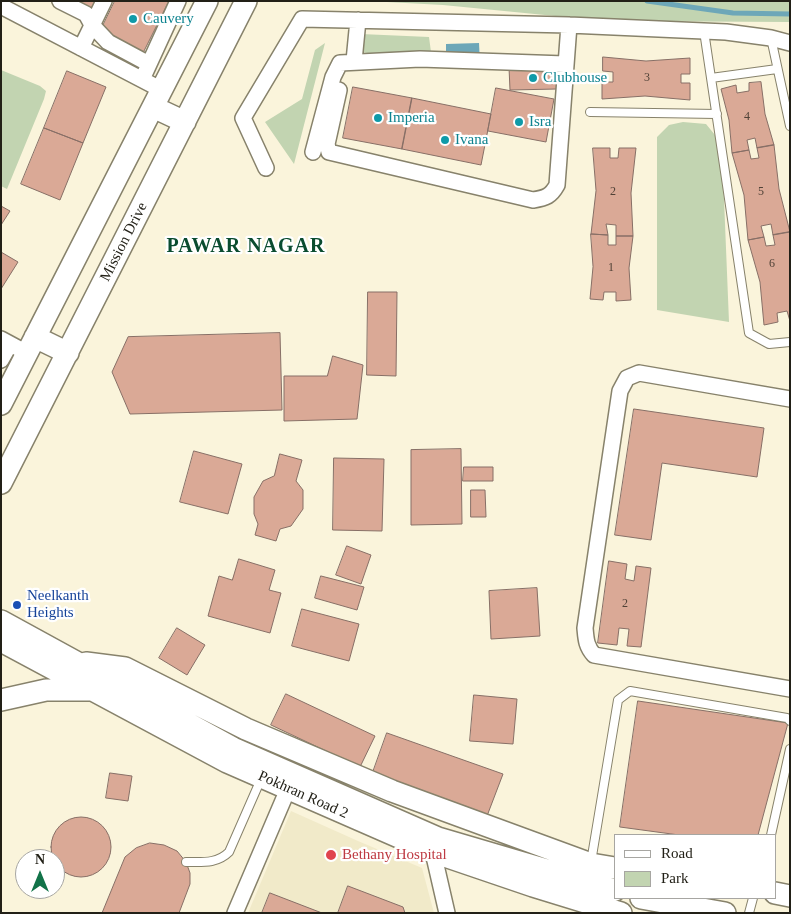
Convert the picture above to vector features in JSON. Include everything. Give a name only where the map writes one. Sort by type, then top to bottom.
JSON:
[{"type":"street","points":[[60,1],[86,14],[92,25],[108,42],[149,64]]},
{"type":"street","points":[[81,48],[104,1]]},
{"type":"street","points":[[142,80],[178,1]]},
{"type":"street","points":[[1,404],[18,343],[157,99],[207,1]]},
{"type":"street","name":"Mission Drive","points":[[1,483],[246,1]]},
{"type":"street","points":[[1,6],[142,80],[157,99],[185,122]]},
{"type":"street","points":[[266,168],[243,118],[302,18],[569,25],[704,31],[770,38],[790,43]]},
{"type":"street","points":[[354,61],[358,20]]},
{"type":"street","points":[[339,90],[327,144],[328,152],[534,200],[546,198],[553,193],[557,185],[569,25]]},
{"type":"street","points":[[313,152],[328,94],[340,63],[420,59],[565,64]]},
{"type":"street","points":[[18,343],[68,353]]},
{"type":"street","points":[[1,360],[18,343]]},
{"type":"street","points":[[790,399],[639,373],[627,378],[620,391],[585,628],[588,648],[594,654],[790,689]]},
{"type":"street","name":"Pokhran Road 2","points":[[2,629],[74,661],[233,748],[435,845],[614,890]]},
{"type":"street","name":"Pokhran Road 2","points":[[2,629],[92,690],[227,762],[288,789],[435,845],[534,886],[621,913]]},
{"type":"street","points":[[74,661],[125,668],[246,728],[383,787],[591,864],[614,868]]},
{"type":"street","points":[[1,700],[46,690],[92,690]]},
{"type":"street","points":[[235,913],[288,789]]},
{"type":"street","points":[[435,845],[447,913]]},
{"type":"street","points":[[776,893],[790,896]]},
{"type":"street","points":[[647,899],[725,913]]},
{"type":"lane","points":[[704,31],[749,333],[769,344],[790,342]]},
{"type":"lane","points":[[770,38],[790,126]]},
{"type":"lane","points":[[711,78],[777,69]]},
{"type":"lane","points":[[590,112],[717,114]]},
{"type":"lane","points":[[591,864],[618,700],[630,691],[787,718],[790,721]]},
{"type":"lane","points":[[771,834],[790,749]]},
{"type":"lane","points":[[186,862],[213,862],[222,859],[230,852],[262,777]]},
{"type":"lane","points":[[750,913],[753,899]]},
{"type":"shaded area","name":"Bethany Hospital","points":[[291,811],[422,868],[434,913],[248,913]]},
{"type":"green space","points":[[368,1],[790,1],[790,22],[606,21],[443,5]]},
{"type":"green space","points":[[361,34],[429,37],[433,67],[399,58],[361,52]]},
{"type":"green space","points":[[325,43],[294,164],[265,122],[302,99],[315,50]]},
{"type":"green space","points":[[1,70],[40,86],[46,91],[7,189],[1,186]]},
{"type":"green space","points":[[683,122],[706,124],[715,135],[722,150],[729,322],[657,310],[657,137],[669,125]]},
{"type":"water","points":[[479,43],[480,64],[446,65],[446,44]]},
{"type":"building","points":[[70,1],[95,1],[91,11]]},
{"type":"building","name":"Cauvery","points":[[115,1],[169,1],[143,53],[100,32]]},
{"type":"building","points":[[603,57],[646,61],[690,58],[690,74],[681,74],[681,83],[690,83],[690,100],[645,96],[602,99],[602,82],[613,82],[613,72],[603,71]]},
{"type":"building","name":"Clubhouse","points":[[556,66],[557,89],[510,90],[509,67]]},
{"type":"building","points":[[67,71],[106,87],[83,143],[44,128]]},
{"type":"building","points":[[761,82],[765,114],[774,145],[757,148],[755,138],[747,140],[749,150],[732,153],[729,120],[721,89],[736,85],[737,93],[749,91],[749,83]]},
{"type":"building","name":"Imperia","points":[[353,87],[412,98],[402,149],[343,138]]},
{"type":"building","name":"Isra","points":[[496,88],[554,99],[546,142],[488,131]]},
{"type":"building","name":"Ivana","points":[[412,98],[491,114],[481,165],[402,149]]},
{"type":"building","points":[[44,128],[83,143],[60,200],[21,184]]},
{"type":"building","points":[[774,145],[779,189],[790,232],[773,235],[771,224],[761,226],[764,237],[748,240],[744,195],[732,153],[749,150],[751,159],[759,158],[757,148]]},
{"type":"building","points":[[593,148],[610,148],[610,158],[618,158],[619,148],[636,148],[631,193],[633,236],[616,236],[616,225],[606,224],[608,235],[591,234],[596,191]]},
{"type":"building","points":[[1,206],[10,211],[1,225]]},
{"type":"building","points":[[790,232],[790,321],[787,311],[777,313],[778,322],[764,325],[760,282],[748,240],[764,237],[766,246],[775,245],[773,235]]},
{"type":"building","points":[[591,234],[608,235],[608,245],[616,245],[616,236],[633,236],[629,268],[631,300],[616,301],[616,292],[604,292],[603,300],[590,299],[593,267]]},
{"type":"building","points":[[1,252],[18,262],[1,289]]},
{"type":"building","points":[[368,292],[397,292],[396,376],[367,375]]},
{"type":"building","points":[[280,333],[282,410],[130,414],[112,372],[128,337]]},
{"type":"building","points":[[333,356],[363,365],[357,419],[284,421],[284,376],[327,376]]},
{"type":"building","points":[[634,409],[764,428],[757,477],[662,463],[651,540],[615,535]]},
{"type":"building","points":[[461,449],[462,524],[411,525],[411,450]]},
{"type":"building","points":[[194,451],[242,464],[228,514],[180,502]]},
{"type":"building","points":[[280,454],[302,460],[296,481],[303,490],[303,509],[291,526],[280,529],[276,541],[255,535],[258,524],[254,514],[254,497],[263,481],[274,476]]},
{"type":"building","points":[[334,458],[384,459],[382,531],[333,530]]},
{"type":"building","points":[[464,467],[493,467],[493,481],[463,481]]},
{"type":"building","points":[[471,490],[485,490],[486,517],[471,517]]},
{"type":"building","points":[[347,546],[371,555],[361,584],[336,575]]},
{"type":"building","points":[[239,559],[275,570],[269,590],[281,593],[270,633],[208,616],[219,576],[232,580]]},
{"type":"building","points":[[609,561],[627,564],[625,579],[634,581],[636,566],[651,568],[641,647],[627,646],[629,629],[619,628],[617,645],[598,643]]},
{"type":"building","points":[[321,576],[364,587],[357,610],[315,598]]},
{"type":"building","points":[[537,588],[540,636],[491,639],[489,591]]},
{"type":"building","points":[[302,609],[359,624],[349,661],[292,646]]},
{"type":"building","points":[[177,628],[205,645],[187,675],[159,658]]},
{"type":"building","points":[[286,694],[375,736],[360,767],[271,725]]},
{"type":"building","points":[[474,695],[517,699],[513,744],[470,741]]},
{"type":"building","points":[[638,701],[788,723],[758,834],[672,834],[620,827]]},
{"type":"building","points":[[387,733],[503,774],[487,816],[372,775]]},
{"type":"building","points":[[110,773],[132,776],[128,801],[106,798]]},
{"type":"building","points":[[81,817],[98,822],[106,830],[110,841],[110,853],[106,864],[98,872],[81,877],[65,872],[65,849],[51,849],[51,847],[56,830],[64,822]]},
{"type":"building","points":[[150,843],[164,845],[177,851],[186,862],[190,873],[190,884],[179,913],[102,913],[125,857],[136,848]]},
{"type":"building","points":[[348,886],[403,907],[405,913],[338,913]]},
{"type":"building","points":[[270,893],[322,913],[262,913]]},
{"type":"waterway","points":[[647,1],[733,13],[790,14]]},
{"type":"place","name":"Cauvery","points":[[133,19]]},
{"type":"place","name":"Clubhouse","points":[[533,78]]},
{"type":"place","name":"Imperia","points":[[378,118]]},
{"type":"place","name":"Isra","points":[[519,122]]},
{"type":"place","name":"Ivana","points":[[445,140]]},
{"type":"place","name":"Neelkanth Heights","points":[[17,605]]},
{"type":"place","name":"Bethany Hospital","points":[[331,855]]},
{"type":"district","name":"PAWAR NAGAR","points":[[246,247]]}]
